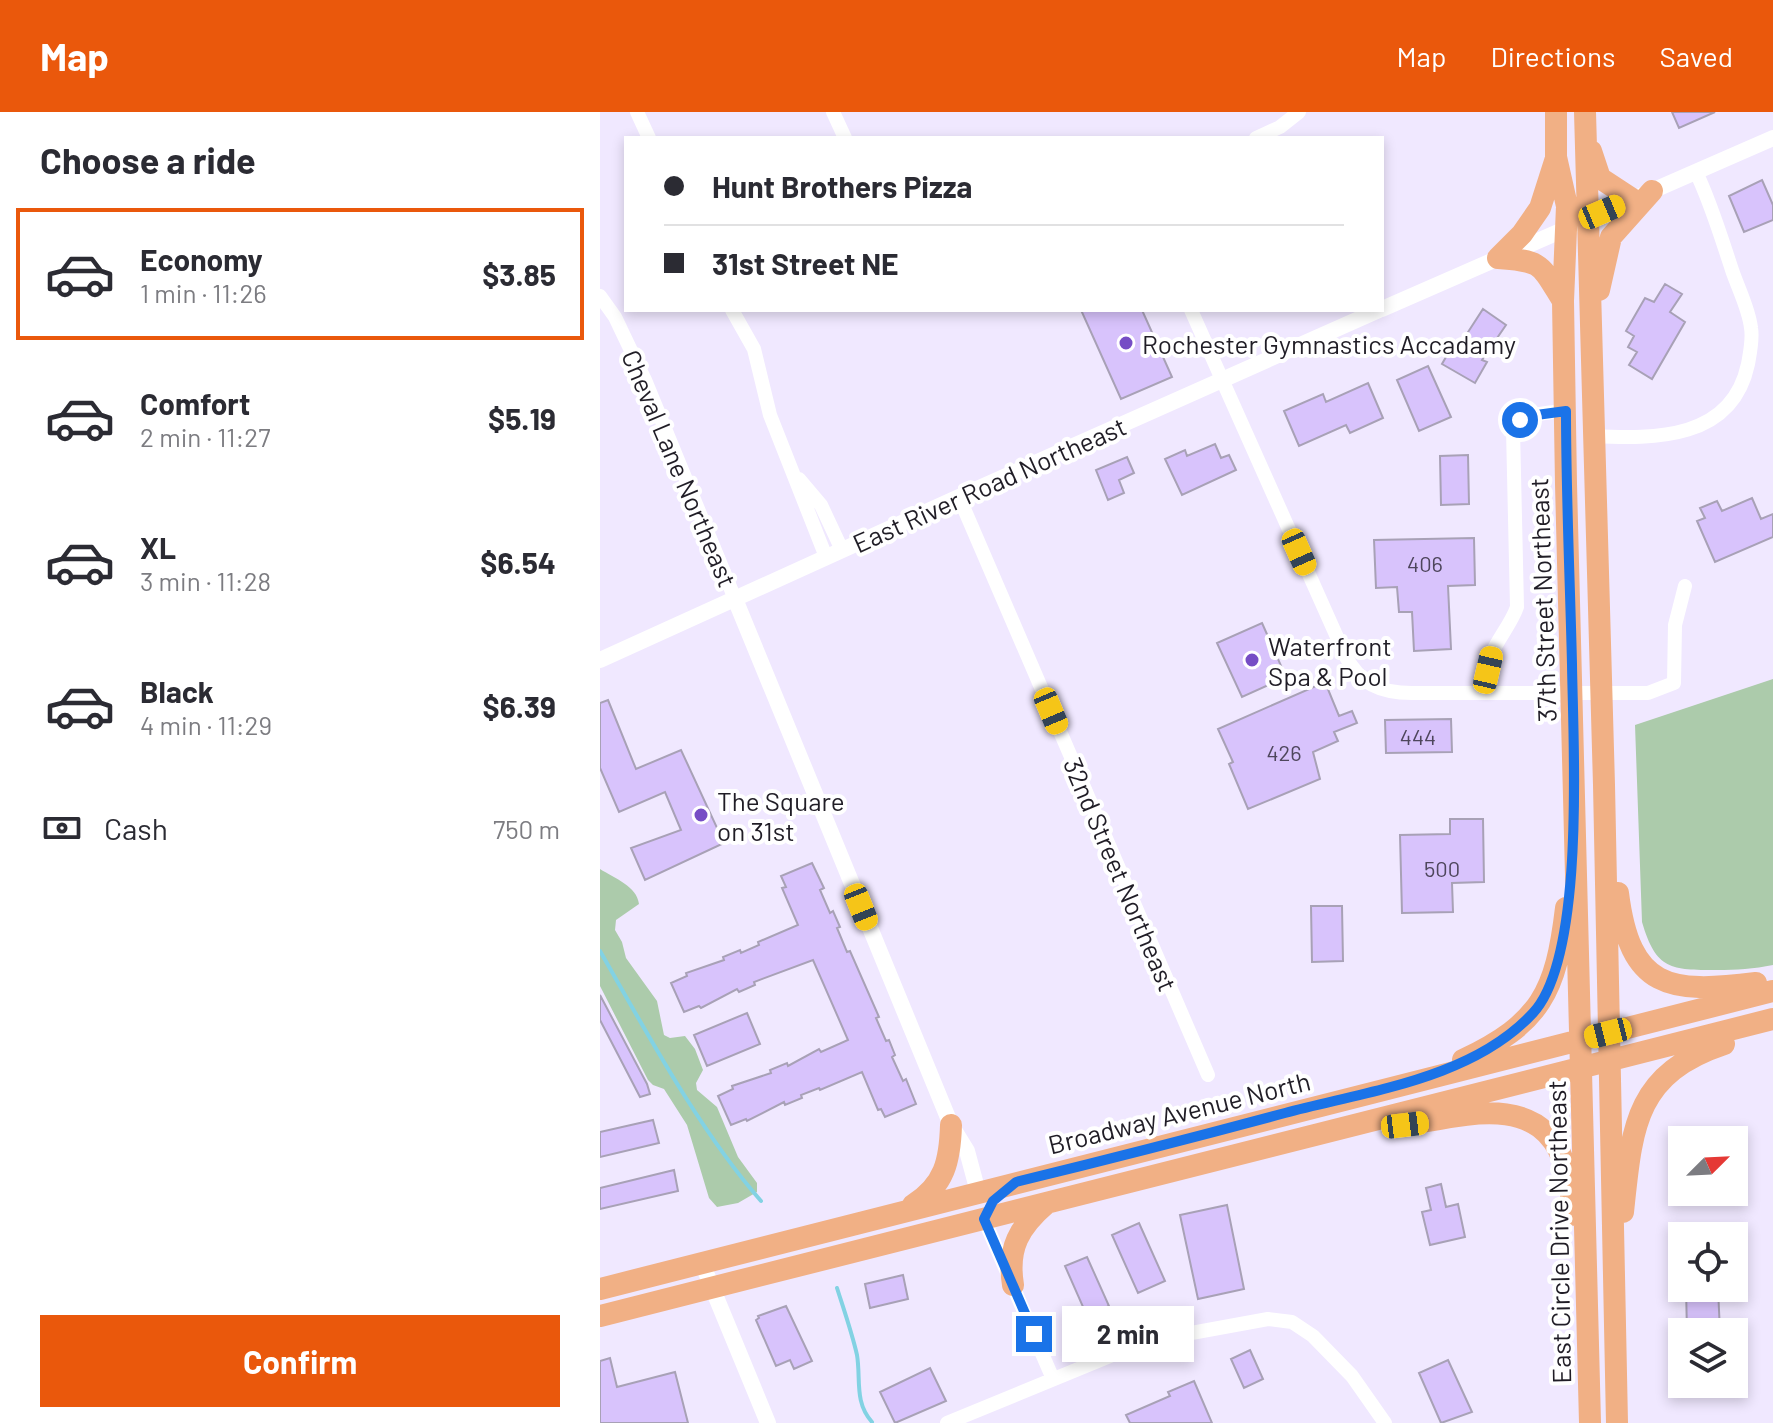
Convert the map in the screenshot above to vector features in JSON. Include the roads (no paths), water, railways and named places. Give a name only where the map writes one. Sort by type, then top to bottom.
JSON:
[{"type":"main road","name":"37th Street Northeast","points":[[1556,112],[1556,157],[1567,206],[1563,301],[1582,1040]]},
{"type":"main road","points":[[1585,122],[1600,178],[1642,195],[1611,237],[1601,284],[1591,310]]},
{"type":"main road","points":[[1585,122],[1609,1061]]},
{"type":"main road","points":[[1498,258],[1522,234],[1540,208],[1556,157]]},
{"type":"main road","points":[[1498,258],[1537,263],[1563,301]]},
{"type":"main road","points":[[1604,785],[1622,926],[1637,960],[1645,969],[1665,980],[1693,987],[1714,988],[1773,981]]},
{"type":"main road","points":[[1422,1080],[1506,1036],[1533,1013],[1545,997],[1563,938],[1575,794]]},
{"type":"main road","name":"Broadway Avenue North","points":[[600,1289],[1773,991]]},
{"type":"main road","name":"Broadway Avenue North","points":[[600,1316],[1773,1019]]},
{"type":"main road","points":[[1614,1348],[1629,1158],[1645,1101],[1658,1082],[1688,1058],[1773,1028]]},
{"type":"main road","name":"East Circle Drive Northeast","points":[[1582,1040],[1590,1423]]},
{"type":"main road","name":"East Circle Drive Northeast","points":[[1609,1061],[1617,1423]]},
{"type":"main road","points":[[1296,1139],[1475,1114],[1507,1114],[1529,1120],[1548,1134],[1567,1172],[1587,1295]]},
{"type":"main road","points":[[904,1210],[929,1194],[941,1179],[949,1156],[951,1125]]},
{"type":"main road","points":[[984,1219],[993,1201],[1016,1182]]},
{"type":"main road","points":[[943,1230],[968,1209],[978,1192]]},
{"type":"main road","points":[[1013,1285],[1011,1261],[1014,1242],[1033,1215],[1047,1203]]},
{"type":"street","points":[[637,112],[648,136]]},
{"type":"street","points":[[833,112],[844,136]]},
{"type":"street","points":[[1260,136],[1280,127],[1299,112]]},
{"type":"street","name":"East River Road Northeast","points":[[1384,307],[1773,138]]},
{"type":"street","points":[[1593,436],[1665,436],[1686,432],[1709,422],[1725,409],[1744,384],[1751,328],[1712,209],[1696,172]]},
{"type":"street","name":"Cheval Lane Northeast","points":[[600,296],[615,317],[639,366],[735,599]]},
{"type":"street","points":[[733,312],[754,349],[770,415],[826,557]]},
{"type":"street","points":[[1192,312],[1345,655],[1357,674],[1371,686],[1390,692],[1648,693],[1674,683],[1675,625],[1685,586]]},
{"type":"street","name":"East River Road Northeast","points":[[600,660],[1373,312]]},
{"type":"street","points":[[1488,692],[1491,654],[1512,622],[1517,607],[1513,429],[1520,420],[1529,416],[1566,411]]},
{"type":"street","points":[[796,476],[821,505],[842,550]]},
{"type":"street","name":"32nd Street Northeast","points":[[959,497],[1208,1075]]},
{"type":"street","points":[[735,599],[951,1125],[967,1151],[978,1192]]},
{"type":"street","points":[[984,1219],[1053,1379]]},
{"type":"street","points":[[702,1263],[768,1423]]},
{"type":"street","points":[[947,1423],[1103,1357],[1157,1340],[1253,1321],[1280,1319],[1292,1322],[1313,1336],[1352,1376],[1385,1423]]},
{"type":"waterway","points":[[600,951],[695,1112],[761,1201]]},
{"type":"waterway","points":[[837,1288],[857,1355],[860,1398],[872,1422]]},
{"type":"place","name":"Rochester Gymnastics Accadamy","points":[[1126,343]]},
{"type":"place","name":"Waterfront Spa & Pool","points":[[1252,660]]},
{"type":"place","name":"The Square on 31st","points":[[701,815]]}]
